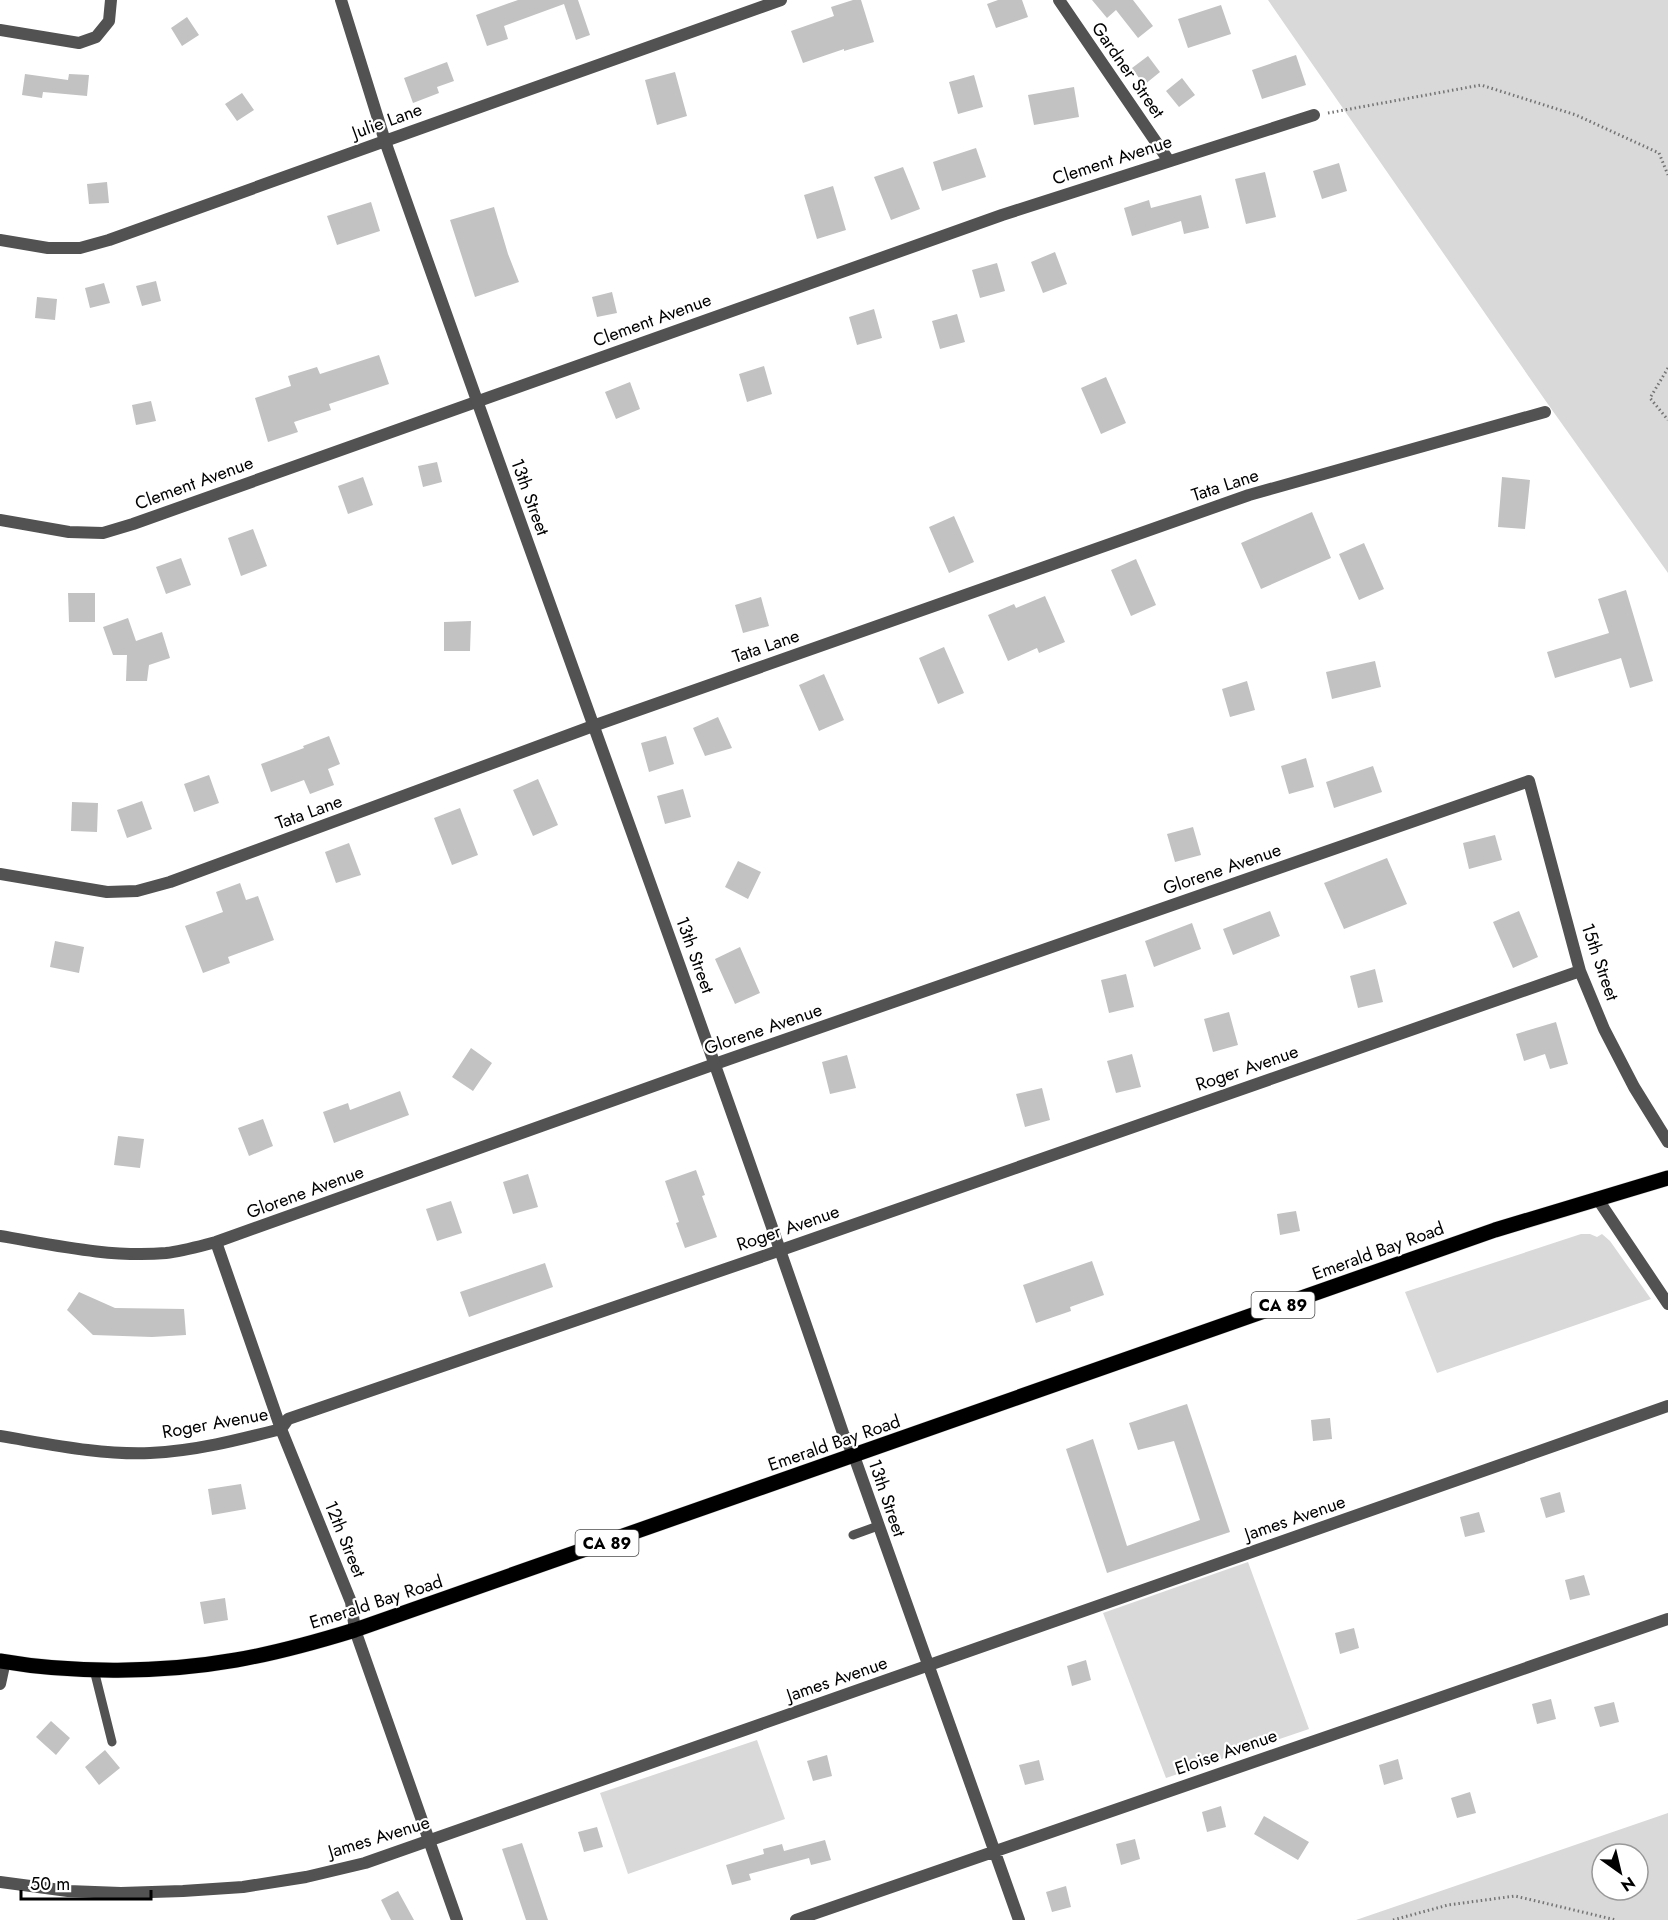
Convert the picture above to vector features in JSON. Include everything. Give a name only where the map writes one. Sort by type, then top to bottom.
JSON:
[{"type":"main road","name":"Emerald Bay Road","points":[[2,1661],[94,1670],[175,1667],[236,1660],[292,1648],[356,1630],[1495,1230],[1668,1178]]},
{"type":"street","points":[[0,30],[80,43],[96,37],[109,21],[111,0]]},
{"type":"street","name":"13th Street","points":[[340,0],[385,141],[476,401],[715,1064],[843,1434],[854,1456],[1019,1920]]},
{"type":"street","name":"Julie Lane","points":[[0,240],[48,248],[80,248],[108,240],[782,0]]},
{"type":"street","name":"Gardner Street","points":[[1059,0],[1169,160]]},
{"type":"street","name":"Clement Avenue","points":[[0,520],[69,532],[103,533],[1002,215],[1314,115]]},
{"type":"street","name":"Tata Lane","points":[[0,874],[107,892],[137,891],[181,878],[593,726],[1249,495],[1545,412]]},
{"type":"street","name":"Glorene Avenue","points":[[0,1236],[119,1253],[167,1253],[216,1242],[715,1064],[1529,781]]},
{"type":"street","name":"15th Street","points":[[1529,781],[1580,971],[1604,1029],[1634,1087],[1668,1142]]},
{"type":"street","name":"Roger Avenue","points":[[0,1436],[74,1449],[150,1453],[218,1445],[281,1429],[288,1419],[781,1250],[1580,971]]},
{"type":"street","points":[[1597,1198],[1668,1304]]},
{"type":"street","name":"12th Street","points":[[216,1242],[281,1429],[351,1602],[356,1630],[457,1920]]},
{"type":"street","name":"James Avenue","points":[[0,1882],[68,1892],[121,1893],[243,1887],[365,1863],[1668,1406]]},
{"type":"street","name":"Eloise Avenue","points":[[796,1920],[1668,1619]]},
{"type":"street","points":[[0,1684],[2,1661]]},
{"type":"lane","points":[[853,1535],[878,1526]]},
{"type":"lane","points":[[94,1670],[112,1742]]},
{"type":"path","points":[[1314,115],[1481,85],[1576,115],[1659,153],[1668,175]]},
{"type":"path","points":[[1668,368],[1650,398],[1668,420]]},
{"type":"path","points":[[1393,1920],[1448,1905],[1515,1896],[1616,1920]]},
{"type":"shaded area","points":[[1268,0],[1668,0],[1668,573],[1545,400]]},
{"type":"shaded area","points":[[1581,1234],[1597,1237],[1602,1234],[1610,1241],[1651,1299],[1437,1373],[1405,1292]]},
{"type":"shaded area","points":[[1248,1562],[1309,1729],[1166,1778],[1103,1613]]},
{"type":"shaded area","points":[[757,1740],[785,1819],[628,1874],[600,1793]]},
{"type":"shaded area","points":[[1668,1813],[1668,1920],[1356,1920]]},
{"type":"building","points":[[518,0],[578,0],[590,35],[576,40],[564,4],[504,26],[508,39],[487,46],[476,15]]},
{"type":"building","points":[[853,0],[861,0],[874,42],[803,63],[791,31],[834,16],[831,7]]},
{"type":"building","points":[[998,0],[1022,0],[1028,17],[996,28],[987,4]]},
{"type":"building","points":[[1092,0],[1133,0],[1153,26],[1138,38],[1116,10],[1107,18]]},
{"type":"building","points":[[1221,5],[1231,34],[1188,48],[1178,19]]},
{"type":"building","points":[[187,17],[199,35],[182,46],[171,28]]},
{"type":"building","points":[[1296,55],[1306,85],[1262,99],[1252,70]]},
{"type":"building","points":[[1148,56],[1160,72],[1144,85],[1132,68]]},
{"type":"building","points":[[447,62],[454,81],[437,87],[439,93],[413,103],[404,78]]},
{"type":"building","points":[[675,72],[687,116],[657,125],[645,80]]},
{"type":"building","points":[[25,74],[68,80],[69,74],[89,75],[87,96],[43,92],[42,98],[22,95]]},
{"type":"building","points":[[974,75],[983,107],[958,114],[949,82]]},
{"type":"building","points":[[1182,78],[1195,95],[1179,107],[1166,91]]},
{"type":"building","points":[[1074,87],[1079,117],[1034,125],[1028,95]]},
{"type":"building","points":[[242,93],[254,110],[237,121],[225,104]]},
{"type":"building","points":[[976,148],[986,177],[942,191],[933,162]]},
{"type":"building","points":[[1339,163],[1347,191],[1322,199],[1313,171]]},
{"type":"building","points":[[903,167],[920,209],[891,220],[874,177]]},
{"type":"building","points":[[1265,172],[1276,217],[1246,224],[1235,179]]},
{"type":"building","points":[[107,182],[109,203],[89,204],[87,184]]},
{"type":"building","points":[[833,186],[846,230],[817,239],[804,195]]},
{"type":"building","points":[[1201,195],[1209,228],[1184,234],[1181,221],[1132,236],[1124,208],[1149,200],[1151,208]]},
{"type":"building","points":[[371,202],[380,231],[337,245],[327,216]]},
{"type":"building","points":[[494,207],[519,282],[475,297],[450,220]]},
{"type":"building","points":[[1055,252],[1067,284],[1043,293],[1031,262]]},
{"type":"building","points":[[997,263],[1005,291],[980,298],[972,270]]},
{"type":"building","points":[[156,281],[161,301],[142,306],[136,286]]},
{"type":"building","points":[[104,283],[110,303],[90,308],[85,288]]},
{"type":"building","points":[[612,292],[617,313],[597,317],[592,297]]},
{"type":"building","points":[[37,297],[57,299],[55,320],[35,318]]},
{"type":"building","points":[[874,309],[882,338],[857,345],[849,317]]},
{"type":"building","points":[[957,314],[965,342],[940,349],[932,321]]},
{"type":"building","points":[[379,355],[389,384],[329,404],[331,410],[294,422],[298,432],[268,442],[255,398],[291,386],[288,376],[317,367],[320,374]]},
{"type":"building","points":[[764,366],[772,394],[747,402],[739,374]]},
{"type":"building","points":[[1106,377],[1126,423],[1101,434],[1081,388]]},
{"type":"building","points":[[630,382],[640,409],[616,419],[605,392]]},
{"type":"building","points":[[151,401],[156,421],[136,425],[132,405]]},
{"type":"building","points":[[437,462],[442,482],[423,487],[418,466]]},
{"type":"building","points":[[363,477],[373,505],[348,514],[338,486]]},
{"type":"building","points":[[1502,477],[1530,480],[1525,529],[1498,527]]},
{"type":"building","points":[[1312,512],[1331,558],[1261,589],[1241,543]]},
{"type":"building","points":[[954,516],[974,562],[949,573],[929,527]]},
{"type":"building","points":[[253,529],[267,566],[241,576],[228,538]]},
{"type":"building","points":[[1364,543],[1384,589],[1359,600],[1339,554]]},
{"type":"building","points":[[181,558],[191,585],[166,594],[156,567]]},
{"type":"building","points":[[1136,559],[1156,605],[1131,616],[1111,570]]},
{"type":"building","points":[[1626,590],[1653,681],[1630,688],[1621,658],[1555,678],[1547,652],[1609,633],[1598,599]]},
{"type":"building","points":[[68,593],[95,593],[95,622],[69,622]]},
{"type":"building","points":[[1045,596],[1065,642],[1039,653],[1037,648],[1008,661],[988,615],[1014,604],[1016,608]]},
{"type":"building","points":[[761,597],[769,626],[743,633],[735,605]]},
{"type":"building","points":[[128,618],[136,641],[162,632],[170,658],[149,665],[147,681],[126,681],[127,655],[113,655],[103,627]]},
{"type":"building","points":[[471,621],[470,651],[444,651],[444,622]]},
{"type":"building","points":[[944,647],[964,693],[938,704],[919,658]]},
{"type":"building","points":[[1375,661],[1381,687],[1332,699],[1326,672]]},
{"type":"building","points":[[824,674],[844,720],[819,731],[799,685]]},
{"type":"building","points":[[1247,681],[1255,710],[1230,717],[1222,689]]},
{"type":"building","points":[[718,717],[732,748],[705,756],[693,728]]},
{"type":"building","points":[[329,736],[340,764],[328,769],[334,785],[310,794],[304,780],[271,792],[261,764]]},
{"type":"building","points":[[666,736],[674,764],[649,772],[641,743]]},
{"type":"building","points":[[1306,758],[1314,787],[1289,794],[1281,766]]},
{"type":"building","points":[[1373,766],[1382,792],[1334,808],[1326,782]]},
{"type":"building","points":[[209,775],[219,803],[194,812],[184,784]]},
{"type":"building","points":[[538,779],[558,825],[533,836],[513,790]]},
{"type":"building","points":[[683,789],[691,817],[665,824],[657,796]]},
{"type":"building","points":[[142,801],[152,829],[127,838],[117,810]]},
{"type":"building","points":[[72,802],[98,803],[97,832],[71,831]]},
{"type":"building","points":[[460,808],[478,855],[452,865],[434,818]]},
{"type":"building","points":[[1193,827],[1201,855],[1175,862],[1167,834]]},
{"type":"building","points":[[1495,835],[1502,860],[1469,869],[1463,843]]},
{"type":"building","points":[[349,843],[361,875],[336,883],[325,852]]},
{"type":"building","points":[[1387,858],[1407,904],[1344,929],[1324,883]]},
{"type":"building","points":[[738,861],[761,872],[748,899],[725,887]]},
{"type":"building","points":[[240,883],[246,900],[258,896],[274,940],[228,957],[230,963],[203,973],[185,926],[223,912],[216,892]]},
{"type":"building","points":[[1270,911],[1280,936],[1233,955],[1223,929]]},
{"type":"building","points":[[1519,911],[1538,957],[1513,968],[1493,922]]},
{"type":"building","points":[[1192,923],[1201,949],[1154,967],[1145,941]]},
{"type":"building","points":[[55,941],[84,947],[79,973],[50,967]]},
{"type":"building","points":[[740,947],[760,993],[735,1004],[715,959]]},
{"type":"building","points":[[1375,969],[1383,1002],[1358,1008],[1350,976]]},
{"type":"building","points":[[1126,974],[1134,1007],[1109,1013],[1101,980]]},
{"type":"building","points":[[1229,1012],[1238,1045],[1213,1052],[1204,1019]]},
{"type":"building","points":[[1556,1022],[1568,1064],[1550,1069],[1545,1054],[1524,1061],[1516,1034]]},
{"type":"building","points":[[471,1048],[492,1063],[473,1091],[452,1077]]},
{"type":"building","points":[[1132,1054],[1141,1087],[1116,1093],[1107,1061]]},
{"type":"building","points":[[847,1055],[856,1088],[830,1094],[822,1062]]},
{"type":"building","points":[[1042,1088],[1050,1120],[1025,1127],[1016,1094]]},
{"type":"building","points":[[400,1091],[409,1115],[334,1143],[323,1112],[348,1103],[350,1110]]},
{"type":"building","points":[[263,1119],[273,1146],[249,1156],[238,1128]]},
{"type":"building","points":[[118,1136],[144,1139],[140,1168],[114,1165]]},
{"type":"building","points":[[696,1170],[705,1195],[702,1196],[717,1237],[685,1248],[665,1181]]},
{"type":"building","points":[[528,1174],[538,1207],[513,1214],[503,1182]]},
{"type":"building","points":[[451,1201],[462,1233],[437,1241],[426,1209]]},
{"type":"building","points":[[1296,1211],[1300,1231],[1280,1235],[1277,1214]]},
{"type":"building","points":[[1092,1261],[1104,1295],[1070,1307],[1071,1311],[1036,1323],[1023,1285]]},
{"type":"building","points":[[545,1263],[553,1287],[469,1317],[460,1292]]},
{"type":"building","points":[[79,1292],[115,1308],[184,1309],[186,1335],[152,1337],[93,1335],[67,1310]]},
{"type":"building","points":[[1187,1404],[1230,1532],[1107,1573],[1066,1449],[1093,1439],[1127,1546],[1200,1520],[1174,1441],[1138,1450],[1129,1423]]},
{"type":"building","points":[[1330,1418],[1332,1439],[1313,1441],[1311,1420]]},
{"type":"building","points":[[241,1484],[246,1509],[212,1515],[208,1489]]},
{"type":"building","points":[[1560,1492],[1565,1512],[1546,1518],[1540,1498]]},
{"type":"building","points":[[1479,1512],[1485,1532],[1465,1537],[1460,1517]]},
{"type":"building","points":[[1584,1575],[1590,1595],[1570,1600],[1565,1580]]},
{"type":"building","points":[[225,1598],[228,1620],[204,1624],[200,1602]]},
{"type":"building","points":[[1354,1628],[1359,1648],[1340,1654],[1335,1633]]},
{"type":"building","points":[[1086,1660],[1091,1680],[1072,1686],[1067,1666]]},
{"type":"building","points":[[1551,1699],[1556,1719],[1537,1724],[1532,1704]]},
{"type":"building","points":[[1614,1702],[1619,1722],[1600,1727],[1594,1707]]},
{"type":"building","points":[[51,1721],[70,1738],[56,1755],[36,1737]]},
{"type":"building","points":[[105,1750],[120,1768],[99,1785],[85,1767]]},
{"type":"building","points":[[827,1755],[832,1776],[813,1781],[807,1761]]},
{"type":"building","points":[[1398,1759],[1403,1779],[1384,1785],[1379,1765]]},
{"type":"building","points":[[1039,1760],[1044,1780],[1025,1785],[1019,1765]]},
{"type":"building","points":[[1470,1792],[1476,1813],[1457,1818],[1451,1798]]},
{"type":"building","points":[[1221,1806],[1226,1827],[1207,1832],[1202,1812]]},
{"type":"building","points":[[1264,1816],[1309,1842],[1298,1860],[1254,1834]]},
{"type":"building","points":[[597,1827],[603,1847],[584,1852],[578,1832]]},
{"type":"building","points":[[1135,1839],[1140,1859],[1121,1865],[1116,1844]]},
{"type":"building","points":[[825,1840],[831,1860],[811,1865],[809,1858],[749,1874],[751,1880],[732,1885],[726,1865],[764,1854],[763,1849],[782,1844],[784,1851]]},
{"type":"building","points":[[522,1843],[548,1920],[526,1920],[502,1849]]},
{"type":"building","points":[[1066,1886],[1071,1907],[1052,1912],[1046,1892]]},
{"type":"building","points":[[398,1891],[414,1920],[391,1920],[381,1900]]}]
